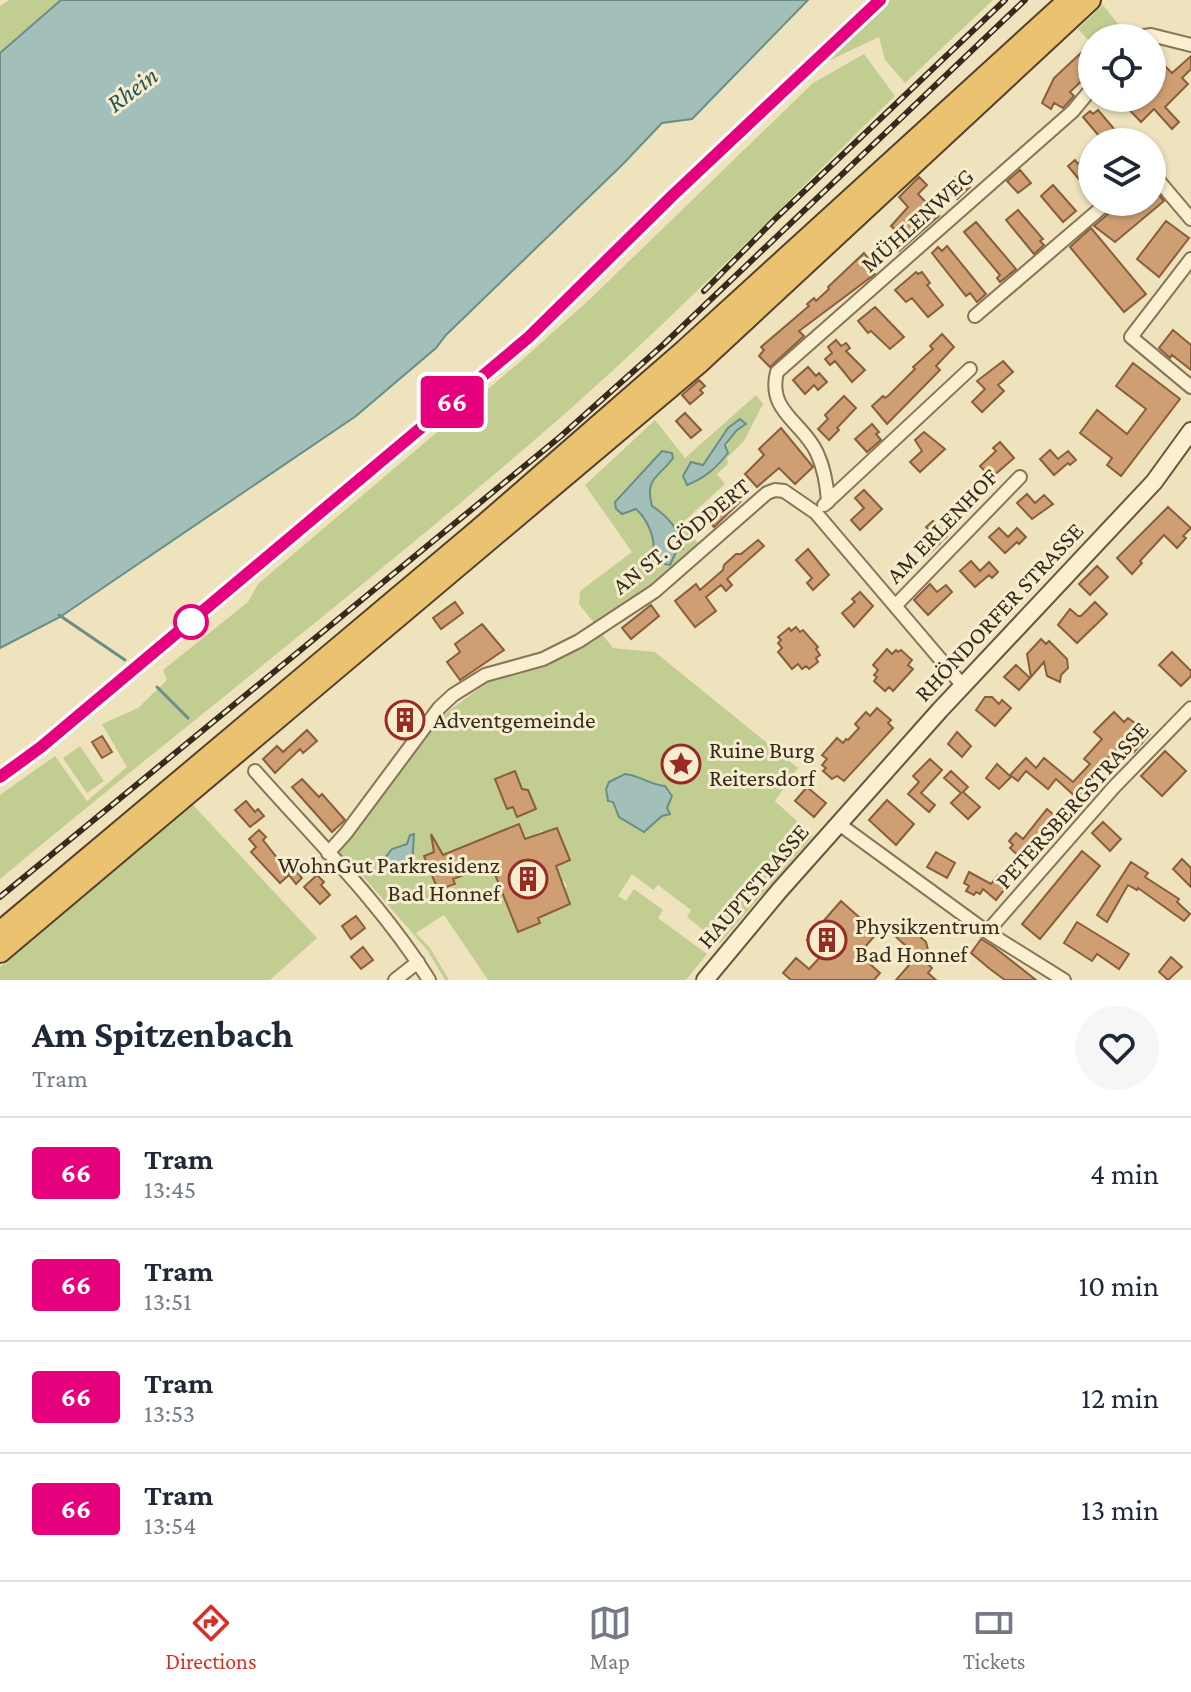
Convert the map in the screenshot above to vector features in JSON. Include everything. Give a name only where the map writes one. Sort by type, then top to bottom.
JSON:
[{"type":"highway","points":[[0,932],[464,542],[685,350],[1069,0]]},
{"type":"highway","points":[[0,952],[700,362],[1090,0]]},
{"type":"main road","name":"RHÖNDORFER STRASSE","points":[[839,824],[940,710],[1154,482],[1191,431]]},
{"type":"main road","name":"HAUPTSTRASSE","points":[[705,980],[839,824]]},
{"type":"street","points":[[1166,39],[1191,45]]},
{"type":"street","name":"MÜHLENWEG","points":[[828,502],[827,482],[816,450],[780,406],[774,385],[777,372],[1078,105]]},
{"type":"street","points":[[1166,190],[1191,219]]},
{"type":"street","points":[[975,316],[1092,216]]},
{"type":"street","points":[[1191,259],[1131,337],[1191,387]]},
{"type":"street","points":[[816,513],[970,369]]},
{"type":"street","name":"AM ERLENHOF","points":[[895,606],[1020,477]]},
{"type":"street","name":"AN ST. GÖDDERT","points":[[328,853],[439,708],[453,695],[485,675],[543,659],[579,641],[655,591],[767,493],[775,490],[784,491],[816,513],[964,687]]},
{"type":"street","name":"PETERSBERGSTRASSE","points":[[987,932],[1114,787],[1191,708]]},
{"type":"street","points":[[255,771],[328,853],[418,962],[429,980]]},
{"type":"street","points":[[839,824],[987,932],[1061,979]]},
{"type":"street","points":[[395,980],[418,962]]},
{"type":"green space","points":[[9,0],[61,0],[0,53],[0,6]]},
{"type":"green space","points":[[889,0],[993,0],[905,83],[885,60],[879,37],[828,61]]},
{"type":"green space","points":[[1103,5],[1118,24],[1083,24]]},
{"type":"green space","points":[[864,54],[895,96],[652,334],[429,530],[0,879],[0,795],[55,756],[87,801],[127,767],[102,724],[138,708],[167,680],[163,670],[248,602],[258,584],[590,299],[813,83]]},
{"type":"green space","points":[[756,395],[763,404],[744,441],[717,474],[725,484],[680,525],[700,545],[660,579],[595,624],[579,604],[580,591],[632,552],[585,485],[655,420],[685,458]],"holes":[[[737,430],[719,463],[699,480],[692,462],[702,465],[722,435]],[[662,451],[671,463],[653,481],[650,499],[652,506],[670,523],[683,543],[673,557],[653,553],[650,528],[621,495]]]},
{"type":"green space","points":[[602,634],[613,648],[655,652],[798,768],[775,801],[813,836],[720,943],[687,917],[691,910],[658,885],[653,890],[632,874],[618,896],[626,901],[634,889],[663,910],[658,918],[707,954],[686,980],[488,980],[444,915],[416,933],[430,948],[449,980],[445,980],[428,951],[361,874],[354,879],[333,853],[443,715],[499,674],[550,663]],"holes":[[[514,771],[522,789],[528,790],[536,809],[513,807],[495,779]],[[518,824],[525,839],[542,831],[544,833],[562,882],[567,887],[564,888],[570,904],[538,918],[540,923],[518,932],[496,878],[500,876],[496,865],[453,879],[455,886],[439,890],[424,858],[439,847],[443,855]]]},
{"type":"green space","points":[[80,746],[104,781],[87,793],[63,758]]},
{"type":"green space","points":[[193,805],[317,938],[270,980],[0,980],[0,967]]},
{"type":"water","name":"Rhein","points":[[61,0],[808,0],[692,119],[662,123],[436,348],[356,416],[60,617],[0,648],[0,53]]},
{"type":"water","points":[[740,419],[746,424],[725,445],[728,453],[710,472],[687,485],[683,476],[691,462],[703,465],[728,428]]},
{"type":"water","points":[[662,451],[672,453],[673,458],[655,478],[650,496],[652,506],[672,524],[682,542],[683,549],[677,550],[670,565],[648,561],[647,556],[653,553],[654,547],[647,523],[636,509],[622,514],[616,509],[615,502]]},
{"type":"water","points":[[625,774],[665,786],[672,796],[667,808],[670,814],[662,816],[644,832],[619,817],[613,802],[608,801],[606,789],[609,782]]},
{"type":"water","points":[[414,834],[412,866],[401,872],[389,869],[385,858],[392,849],[407,844],[410,835]]},
{"type":"building","points":[[1078,56],[1078,84],[1070,92],[1074,96],[1063,108],[1054,103],[1051,109],[1042,103],[1054,78]]},
{"type":"building","points":[[1191,56],[1191,69],[1182,78],[1188,84],[1166,106],[1166,67],[1172,73]]},
{"type":"building","points":[[1166,108],[1179,122],[1172,129],[1157,112],[1166,112]]},
{"type":"building","points":[[1089,112],[1100,112],[1113,128],[1092,128],[1083,117]]},
{"type":"building","points":[[1131,112],[1151,112],[1141,122]]},
{"type":"building","points":[[1075,160],[1078,164],[1078,178],[1068,166]]},
{"type":"building","points":[[1020,170],[1031,183],[1018,193],[1007,181]]},
{"type":"building","points":[[958,175],[970,187],[957,199],[945,187]]},
{"type":"building","points":[[919,177],[927,185],[918,194],[939,216],[899,251],[888,239],[896,231],[891,226],[908,207],[899,197]]},
{"type":"building","points":[[1053,185],[1076,211],[1063,222],[1041,196]]},
{"type":"building","points":[[1018,210],[1043,239],[1040,241],[1044,245],[1034,254],[1006,220]]},
{"type":"building","points":[[1106,216],[1146,216],[1115,242],[1094,226]]},
{"type":"building","points":[[1166,221],[1189,238],[1159,277],[1137,259]]},
{"type":"building","points":[[976,222],[1016,269],[1000,282],[997,278],[1000,275],[964,232]]},
{"type":"building","points":[[1091,228],[1146,294],[1124,312],[1070,247]]},
{"type":"building","points":[[947,246],[986,294],[977,302],[970,293],[966,296],[932,253],[938,247],[942,251]]},
{"type":"building","points":[[864,253],[872,263],[868,266],[875,274],[799,331],[804,336],[770,367],[759,356],[764,350],[761,347],[809,306],[807,304],[814,298],[816,301]]},
{"type":"building","points":[[916,272],[922,272],[930,283],[927,285],[943,305],[928,317],[912,298],[906,302],[895,290]]},
{"type":"building","points":[[875,307],[904,337],[890,349],[871,331],[868,333],[858,321]]},
{"type":"building","points":[[1173,330],[1191,345],[1191,370],[1159,348]]},
{"type":"building","points":[[942,334],[954,347],[936,366],[940,370],[887,424],[872,406],[883,396],[889,395],[915,369],[913,367],[933,349],[930,346]]},
{"type":"building","points":[[836,340],[841,346],[846,343],[850,348],[846,351],[865,370],[852,382],[835,361],[830,365],[825,359],[832,353],[828,347]]},
{"type":"building","points":[[1003,361],[1013,372],[998,385],[1004,391],[982,412],[972,402],[985,389],[977,381]]},
{"type":"building","points":[[1133,363],[1180,399],[1121,476],[1107,465],[1112,458],[1080,433],[1097,410],[1127,434],[1146,409],[1116,386]]},
{"type":"building","points":[[808,367],[827,382],[818,390],[814,385],[805,394],[793,380]]},
{"type":"building","points":[[699,380],[705,386],[700,390],[703,393],[690,404],[682,395]]},
{"type":"building","points":[[844,396],[856,408],[829,440],[818,429],[828,419],[825,415]]},
{"type":"building","points":[[685,413],[701,430],[691,438],[676,421]]},
{"type":"building","points":[[872,424],[881,440],[867,452],[855,439]]},
{"type":"building","points":[[781,428],[813,467],[795,484],[779,468],[757,487],[745,474],[764,455],[759,449]]},
{"type":"building","points":[[924,432],[945,449],[920,472],[910,462],[922,451],[915,440]]},
{"type":"building","points":[[1000,442],[1014,458],[991,478],[980,466],[996,451],[993,448]]},
{"type":"building","points":[[1050,450],[1058,459],[1068,451],[1076,460],[1054,475],[1040,459]]},
{"type":"building","points":[[864,490],[882,509],[860,530],[851,520],[864,508],[855,498]]},
{"type":"building","points":[[726,494],[731,498],[735,494],[741,501],[714,527],[707,519],[711,516],[707,511]]},
{"type":"building","points":[[1027,494],[1035,503],[1044,495],[1053,504],[1032,519],[1017,503]]},
{"type":"building","points":[[1168,507],[1191,528],[1183,536],[1186,538],[1177,548],[1164,535],[1132,574],[1117,558]]},
{"type":"building","points":[[933,521],[947,536],[926,557],[914,545],[929,530],[926,527]]},
{"type":"building","points":[[999,528],[1008,537],[1017,528],[1026,537],[1005,553],[989,537]]},
{"type":"building","points":[[758,540],[764,546],[727,579],[732,585],[726,591],[721,585],[706,597],[716,611],[695,627],[675,601],[696,584],[700,590],[736,554],[741,554]]},
{"type":"building","points":[[808,549],[829,575],[813,590],[807,583],[812,578],[796,560]]},
{"type":"building","points":[[971,561],[980,571],[989,562],[998,572],[992,578],[989,575],[975,587],[960,571]]},
{"type":"building","points":[[1097,566],[1108,577],[1090,595],[1079,584]]},
{"type":"building","points":[[930,584],[937,592],[946,585],[952,592],[928,615],[914,600]]},
{"type":"building","points":[[860,592],[873,606],[854,627],[842,613],[855,602],[852,599]]},
{"type":"building","points":[[455,602],[463,613],[441,629],[433,618]]},
{"type":"building","points":[[1095,602],[1107,614],[1077,643],[1058,625],[1070,609],[1081,616]]},
{"type":"building","points":[[651,605],[659,616],[631,639],[622,628]]},
{"type":"building","points":[[482,624],[504,650],[460,680],[447,662],[460,652],[455,644]]},
{"type":"building","points":[[796,627],[800,632],[803,630],[818,647],[818,662],[809,669],[806,666],[802,669],[798,664],[792,669],[778,652],[782,648],[778,637],[789,628],[791,631]]},
{"type":"building","points":[[1041,639],[1046,644],[1049,641],[1067,659],[1068,668],[1061,675],[1060,682],[1047,676],[1044,662],[1031,677],[1027,654]]},
{"type":"building","points":[[887,649],[892,654],[901,650],[912,660],[908,665],[913,669],[893,691],[889,687],[885,691],[874,681],[878,670],[873,665]]},
{"type":"building","points":[[1172,652],[1191,671],[1191,676],[1181,686],[1159,665]]},
{"type":"building","points":[[1016,665],[1030,678],[1019,690],[1004,677]]},
{"type":"building","points":[[985,697],[992,697],[999,704],[1002,700],[1011,708],[995,726],[976,710]]},
{"type":"building","name":"Adventgemeinde","points":[[406,707],[417,715],[404,733],[393,724]]},
{"type":"building","points":[[877,708],[891,720],[888,723],[893,728],[844,781],[837,776],[832,779],[823,771],[826,768],[822,765],[827,759],[822,755],[837,738],[843,743],[848,740],[859,728],[855,724],[866,712],[870,716]]},
{"type":"building","points":[[1114,712],[1124,722],[1128,718],[1150,734],[1134,752],[1124,742],[1112,754],[1091,776],[1100,784],[1090,795],[1085,790],[1077,798],[1056,779],[1048,789],[1026,771],[1018,781],[1010,775],[1026,758],[1036,768],[1044,758],[1073,782],[1090,764],[1084,759],[1102,739],[1094,732]]},
{"type":"building","points":[[307,730],[317,741],[303,753],[300,749],[275,773],[263,759],[277,746],[283,752]]},
{"type":"building","points":[[957,732],[971,746],[962,757],[948,744]]},
{"type":"building","points":[[102,736],[112,752],[102,758],[92,742]]},
{"type":"building","points":[[1165,751],[1186,771],[1162,796],[1141,776]]},
{"type":"building","points":[[930,759],[942,770],[921,793],[935,805],[929,812],[908,794],[919,782],[913,776]]},
{"type":"building","points":[[997,764],[1011,777],[999,789],[986,778]]},
{"type":"building","points":[[515,771],[522,789],[528,790],[536,809],[517,817],[513,807],[507,809],[495,779]]},
{"type":"building","points":[[951,771],[968,787],[963,792],[980,807],[968,819],[951,803],[961,793],[944,778]]},
{"type":"building","points":[[302,779],[319,797],[322,794],[345,820],[332,832],[292,787]]},
{"type":"building","points":[[807,787],[826,803],[814,817],[795,801]]},
{"type":"building","points":[[887,800],[914,824],[896,845],[869,820]]},
{"type":"building","points":[[246,801],[255,812],[258,809],[264,816],[250,827],[235,810]]},
{"type":"building","points":[[1047,809],[1061,821],[1053,830],[1049,827],[1023,860],[1010,848],[1013,845],[1009,841],[1016,833],[1023,839]]},
{"type":"building","points":[[1103,822],[1121,839],[1110,851],[1092,833]]},
{"type":"building","name":"WohnGut Parkresidenz Bad Honnef","points":[[519,824],[525,839],[557,828],[570,860],[556,866],[570,904],[538,918],[540,923],[518,932],[492,867],[488,869],[487,866],[453,879],[455,884],[438,890],[424,856],[434,852],[431,834],[443,855]]},
{"type":"building","points":[[259,830],[266,837],[263,840],[290,874],[295,870],[302,878],[296,884],[289,875],[280,883],[251,852],[256,847],[249,839]]},
{"type":"building","points":[[1082,851],[1100,866],[1040,939],[1022,924]]},
{"type":"building","points":[[936,852],[955,863],[947,878],[927,867]]},
{"type":"building","points":[[1182,859],[1191,868],[1191,887],[1173,869]]},
{"type":"building","points":[[1131,862],[1148,873],[1145,877],[1179,899],[1177,902],[1190,914],[1184,921],[1138,888],[1128,885],[1107,922],[1097,915]]},
{"type":"building","points":[[969,872],[991,884],[998,875],[1009,884],[996,900],[983,889],[980,894],[976,892],[974,895],[966,891],[969,886],[964,883]]},
{"type":"building","points":[[317,875],[330,895],[320,904],[304,887]]},
{"type":"building","name":"Physikzentrum Bad Honnef","points":[[841,901],[877,933],[859,954],[880,973],[874,980],[791,980],[783,973],[796,958],[809,969],[823,954],[807,940]]},
{"type":"building","points":[[356,916],[365,928],[351,939],[342,926]]},
{"type":"building","points":[[1077,922],[1129,954],[1119,969],[1097,954],[1092,961],[1064,943]]},
{"type":"building","points":[[906,924],[926,942],[929,954],[927,963],[932,968],[928,973],[936,980],[896,980],[917,956],[895,936]]},
{"type":"building","points":[[981,939],[1036,980],[1005,980],[990,969],[971,953]]},
{"type":"building","points":[[363,947],[373,960],[361,969],[351,957]]},
{"type":"building","points":[[1171,957],[1182,967],[1168,980],[1159,972]]},
{"type":"waterway","points":[[59,615],[125,660]]},
{"type":"waterway","points":[[157,687],[188,718]]},
{"type":"tram line","points":[[0,777],[41,747],[529,337],[672,196],[880,0]]},
{"type":"tram line","name":"66","points":[[0,777],[41,747],[529,337],[672,196],[880,0]]},
{"type":"railway","points":[[704,291],[775,219],[1005,0]]},
{"type":"railway","points":[[0,897],[561,436],[664,344],[1025,0]]},
{"type":"place","name":"Adventgemeinde","points":[[405,720]]},
{"type":"place","name":"Ruine Burg Reitersdorf","points":[[681,764]]},
{"type":"place","name":"WohnGut Parkresidenz Bad Honnef","points":[[528,879]]},
{"type":"place","name":"Physikzentrum Bad Honnef","points":[[827,940]]}]
